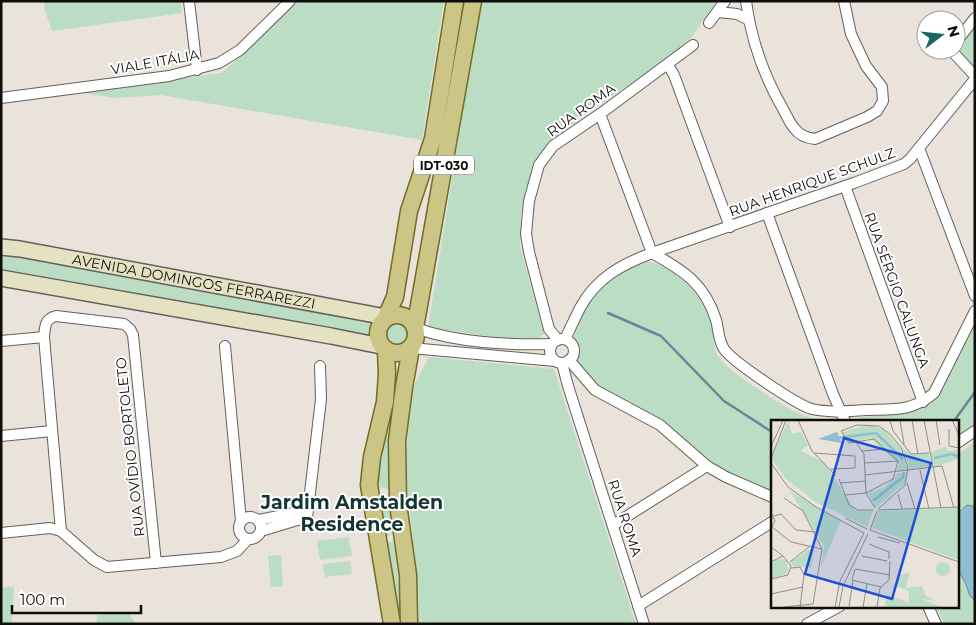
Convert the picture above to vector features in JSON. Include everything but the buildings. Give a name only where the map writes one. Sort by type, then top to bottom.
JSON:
[{"type":"main road","name":"IDT-030","points":[[386,317],[395,297],[409,211],[433,139],[455,1]]},
{"type":"main road","name":"IDT-030","points":[[415,328],[473,1]]},
{"type":"main road","name":"AVENIDA DOMINGOS FERRAREZZI","points":[[1,247],[386,317]]},
{"type":"main road","points":[[1,278],[330,336],[383,348],[396,354],[406,352],[411,348]]},
{"type":"main road","points":[[392,624],[371,496],[370,472],[385,402],[387,374],[383,348],[377,333],[386,317],[397,315],[408,318],[415,328],[416,339],[411,348],[397,441],[398,504],[408,575],[409,624]]},
{"type":"main road","points":[[371,496],[381,493],[388,494],[398,504]]},
{"type":"main road","points":[[377,537],[384,540],[401,536]]},
{"type":"street","points":[[189,1],[197,70]]},
{"type":"street","name":"VIALE ITÁLIA","points":[[1,98],[169,76],[219,63],[240,50],[290,1]]},
{"type":"street","points":[[709,24],[725,1]]},
{"type":"street","points":[[746,1],[758,57],[769,85],[795,130],[802,135],[815,139],[867,117],[877,111],[883,100],[882,87],[866,66],[851,34],[844,1]]},
{"type":"street","points":[[718,12],[732,13],[749,20]]},
{"type":"street","points":[[966,29],[975,18]]},
{"type":"street","name":"RUA ROMA","points":[[562,361],[574,354],[573,346],[558,341],[549,329],[526,234],[529,201],[539,165],[553,146],[668,65],[693,45]]},
{"type":"street","points":[[960,60],[975,77]]},
{"type":"street","points":[[668,65],[674,75],[730,227]]},
{"type":"street","name":"RUA HENRIQUE SCHULZ","points":[[558,341],[572,326],[590,292],[601,280],[616,269],[652,252],[730,227],[904,164],[919,148],[975,77]]},
{"type":"street","points":[[600,114],[652,252],[683,271],[698,285],[716,320],[719,338],[725,350],[797,403],[812,409],[840,411],[905,408],[923,402],[934,393],[975,311]]},
{"type":"street","points":[[919,148],[975,296]]},
{"type":"street","name":"RUA SÉRGIO CALUNGA","points":[[845,186],[923,402]]},
{"type":"street","points":[[768,213],[844,420]]},
{"type":"street","name":"RUA OVÍDIO BORTOLETO","points":[[44,337],[46,323],[50,318],[56,316],[124,324],[133,335],[156,563]]},
{"type":"street","points":[[415,328],[450,338],[516,344],[558,341]]},
{"type":"street","points":[[1,341],[44,337],[60,531]]},
{"type":"street","name":"RUA ROMA","points":[[558,341],[550,352],[562,361],[568,386],[644,624]]},
{"type":"street","points":[[225,346],[241,521],[239,527],[244,536]]},
{"type":"street","points":[[411,348],[562,361],[595,390],[660,425],[707,466],[726,477],[771,497]]},
{"type":"street","points":[[308,514],[321,399],[320,366]]},
{"type":"street","points":[[1,436],[52,431]]},
{"type":"street","points":[[958,442],[975,431]]},
{"type":"street","points":[[613,525],[707,466]]},
{"type":"street","points":[[241,521],[244,518],[252,517],[258,520],[308,514]]},
{"type":"street","points":[[1,533],[50,528],[60,531],[94,560],[107,567],[227,555],[244,536],[258,536],[261,531],[294,521],[308,514]]},
{"type":"street","points":[[258,520],[261,531]]},
{"type":"street","points":[[638,606],[771,523]]},
{"type":"street","points":[[807,624],[836,608]]},
{"type":"street","points":[[929,608],[936,624]]},
{"type":"green space","points":[[44,1],[181,1],[182,13],[52,31],[45,11]]},
{"type":"green space","points":[[299,1],[444,1],[422,140],[161,95],[115,98],[78,92],[222,73]]},
{"type":"green space","points":[[481,1],[717,1],[691,38],[669,57],[584,115],[550,143],[533,163],[521,212],[520,246],[544,334],[535,340],[512,340],[428,327]]},
{"type":"green space","points":[[975,23],[975,68],[966,59],[966,35]]},
{"type":"green space","points":[[1,254],[27,257],[375,320],[371,336],[1,271]]},
{"type":"green space","points":[[648,262],[658,264],[677,276],[695,293],[708,313],[716,352],[723,363],[754,386],[795,412],[820,420],[771,420],[771,491],[710,461],[674,438],[597,386],[577,363],[573,348],[574,335],[584,311],[592,299],[610,280],[629,268]]},
{"type":"green space","points":[[397,323],[406,326],[409,335],[406,344],[397,347],[388,344],[385,335],[388,326]]},
{"type":"green space","points":[[975,323],[975,425],[958,436],[958,420],[858,420],[862,417],[906,413],[926,407],[938,396]]},
{"type":"green space","points":[[429,357],[554,369],[636,624],[415,624],[417,576],[405,471],[411,391]]},
{"type":"green space","points":[[396,382],[391,458],[394,491],[381,487],[372,490],[393,383]]},
{"type":"green space","points":[[975,442],[975,514],[973,506],[961,508],[958,512],[958,454]]},
{"type":"green space","points":[[385,497],[391,508],[394,531],[390,536],[386,537],[378,499]]},
{"type":"green space","points":[[349,537],[352,556],[320,560],[317,541]]},
{"type":"green space","points":[[395,541],[400,599],[400,624],[397,624],[383,543]]},
{"type":"green space","points":[[281,555],[283,586],[271,587],[268,556]]},
{"type":"green space","points":[[350,561],[352,574],[325,577],[323,564]]},
{"type":"green space","points":[[958,569],[967,590],[975,601],[975,621],[969,624],[944,624],[937,608],[958,608]]},
{"type":"green space","points":[[14,586],[12,624],[1,624],[1,588]]},
{"type":"green space","points":[[128,612],[136,624],[96,624],[97,615]]},
{"type":"water","points":[[967,505],[973,506],[975,514],[975,601],[970,596],[958,569],[958,513]]},
{"type":"waterway","points":[[608,313],[661,336],[724,401],[771,431]]},
{"type":"waterway","points":[[955,420],[975,392]]},
{"type":"district","name":"Jardim Amstalden Residence","points":[[352,513]]}]
